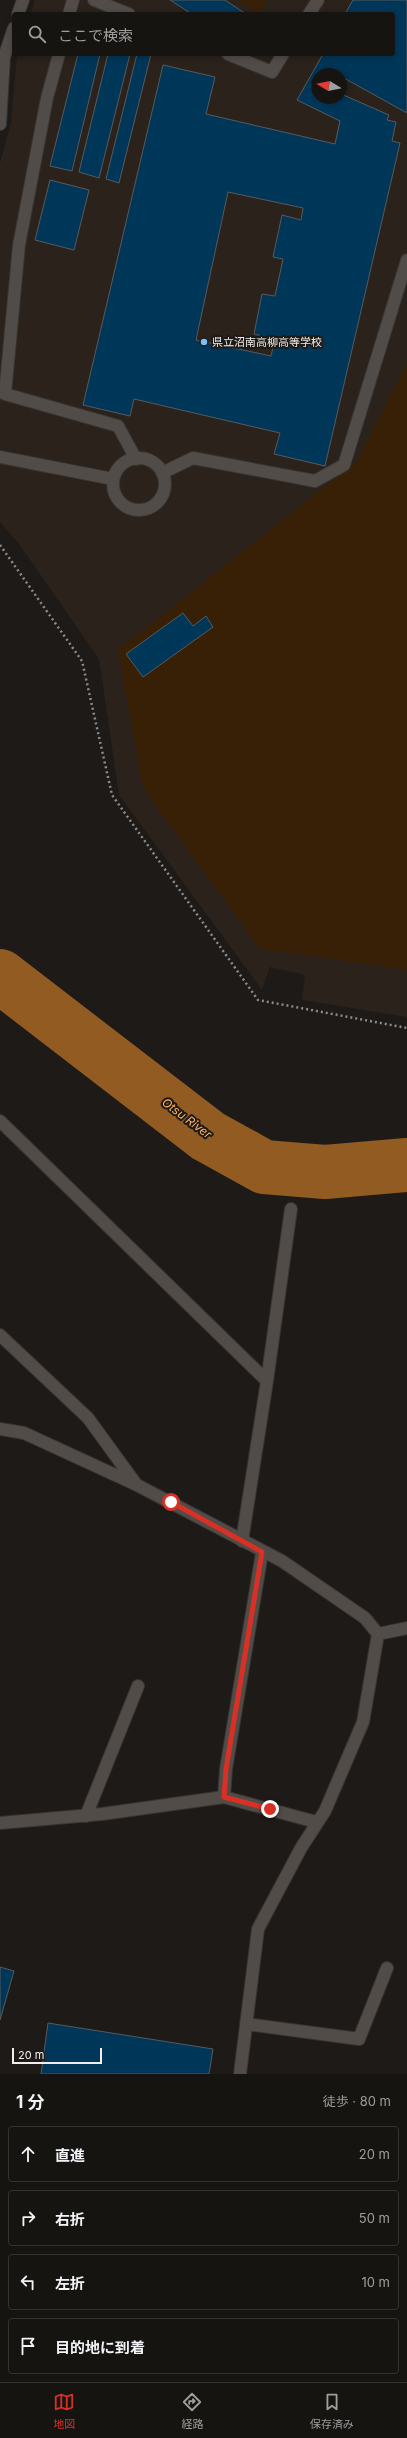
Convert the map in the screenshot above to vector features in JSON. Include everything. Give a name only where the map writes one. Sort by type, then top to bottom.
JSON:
[{"type":"street","points":[[19,12],[23,0]]},
{"type":"street","points":[[70,12],[73,0]]},
{"type":"street","points":[[94,0],[124,12]]},
{"type":"street","points":[[310,12],[318,0]]},
{"type":"street","points":[[0,124],[4,57],[12,34]]},
{"type":"street","points":[[58,56],[47,98],[19,244],[5,394],[118,426],[136,459]]},
{"type":"street","points":[[233,56],[272,72],[283,56]]},
{"type":"street","points":[[162,473],[193,458],[315,482],[344,464],[407,260]]},
{"type":"street","points":[[0,457],[113,479]]},
{"type":"street","points":[[136,459],[146,460],[156,464],[162,473],[164,483],[163,493],[153,505],[139,510],[122,504],[116,497],[113,479],[118,469],[126,462],[136,459]]},
{"type":"street","points":[[0,1121],[266,1381]]},
{"type":"street","points":[[242,1541],[291,1209]]},
{"type":"street","points":[[0,1335],[88,1418],[137,1485]]},
{"type":"street","points":[[0,1429],[24,1433],[137,1485],[262,1552],[282,1561],[365,1618],[378,1634],[363,1722],[325,1810],[316,1822],[258,1929],[240,2074]]},
{"type":"street","points":[[224,1797],[226,1769],[262,1552]]},
{"type":"street","points":[[378,1634],[407,1628]]},
{"type":"street","points":[[86,1816],[138,1686]]},
{"type":"street","points":[[0,1823],[86,1816],[224,1797],[316,1822]]},
{"type":"street","points":[[246,2024],[359,2039],[387,1968]]},
{"type":"path","points":[[0,545],[82,661],[112,795],[258,1000],[407,1028]]},
{"type":"shaded area","name":"県立沼南高柳高等学校","points":[[35,0],[407,0],[407,1017],[302,1000],[305,975],[270,967],[262,990],[119,795],[99,659],[19,544],[0,522],[0,163],[11,123],[17,56],[395,56],[395,12],[31,12]]},
{"type":"shaded area","points":[[237,0],[267,0],[260,12],[256,12]]},
{"type":"shaded area","points":[[407,363],[407,970],[259,948],[143,788],[118,650],[357,461]]},
{"type":"building","points":[[170,0],[225,0],[243,12],[189,12]]},
{"type":"building","points":[[353,0],[407,0],[407,113],[347,80],[347,68],[315,68],[322,56],[395,56],[395,12],[346,12]]},
{"type":"building","points":[[78,56],[100,56],[72,171],[50,166]]},
{"type":"building","points":[[108,56],[130,56],[99,178],[79,172]]},
{"type":"building","points":[[137,56],[151,56],[119,183],[106,179]]},
{"type":"building","points":[[163,65],[215,77],[206,114],[335,144],[340,121],[297,100],[311,75],[311,104],[347,104],[347,97],[389,115],[387,120],[396,122],[392,141],[400,143],[325,466],[274,454],[280,433],[134,399],[130,416],[83,405]],"holes":[[[228,192],[303,208],[301,220],[282,215],[273,257],[283,259],[275,296],[262,294],[254,334],[275,339],[271,356],[196,340]]]},
{"type":"building","points":[[50,180],[89,190],[74,250],[35,240]]},
{"type":"building","points":[[183,613],[193,626],[206,616],[213,627],[143,677],[126,654]]},
{"type":"building","points":[[0,1967],[14,1971],[0,2020]]},
{"type":"building","points":[[48,2023],[213,2049],[209,2074],[41,2074]]},
{"type":"waterway","name":"Otsu River","points":[[0,976],[208,1136],[264,1167],[325,1172],[407,1165]]},
{"type":"place","name":"県立沼南高柳高等学校","points":[[204,342]]},
{"type":"route","points":[[171,1502],[262,1552],[226,1769],[224,1797],[270,1809]]}]
